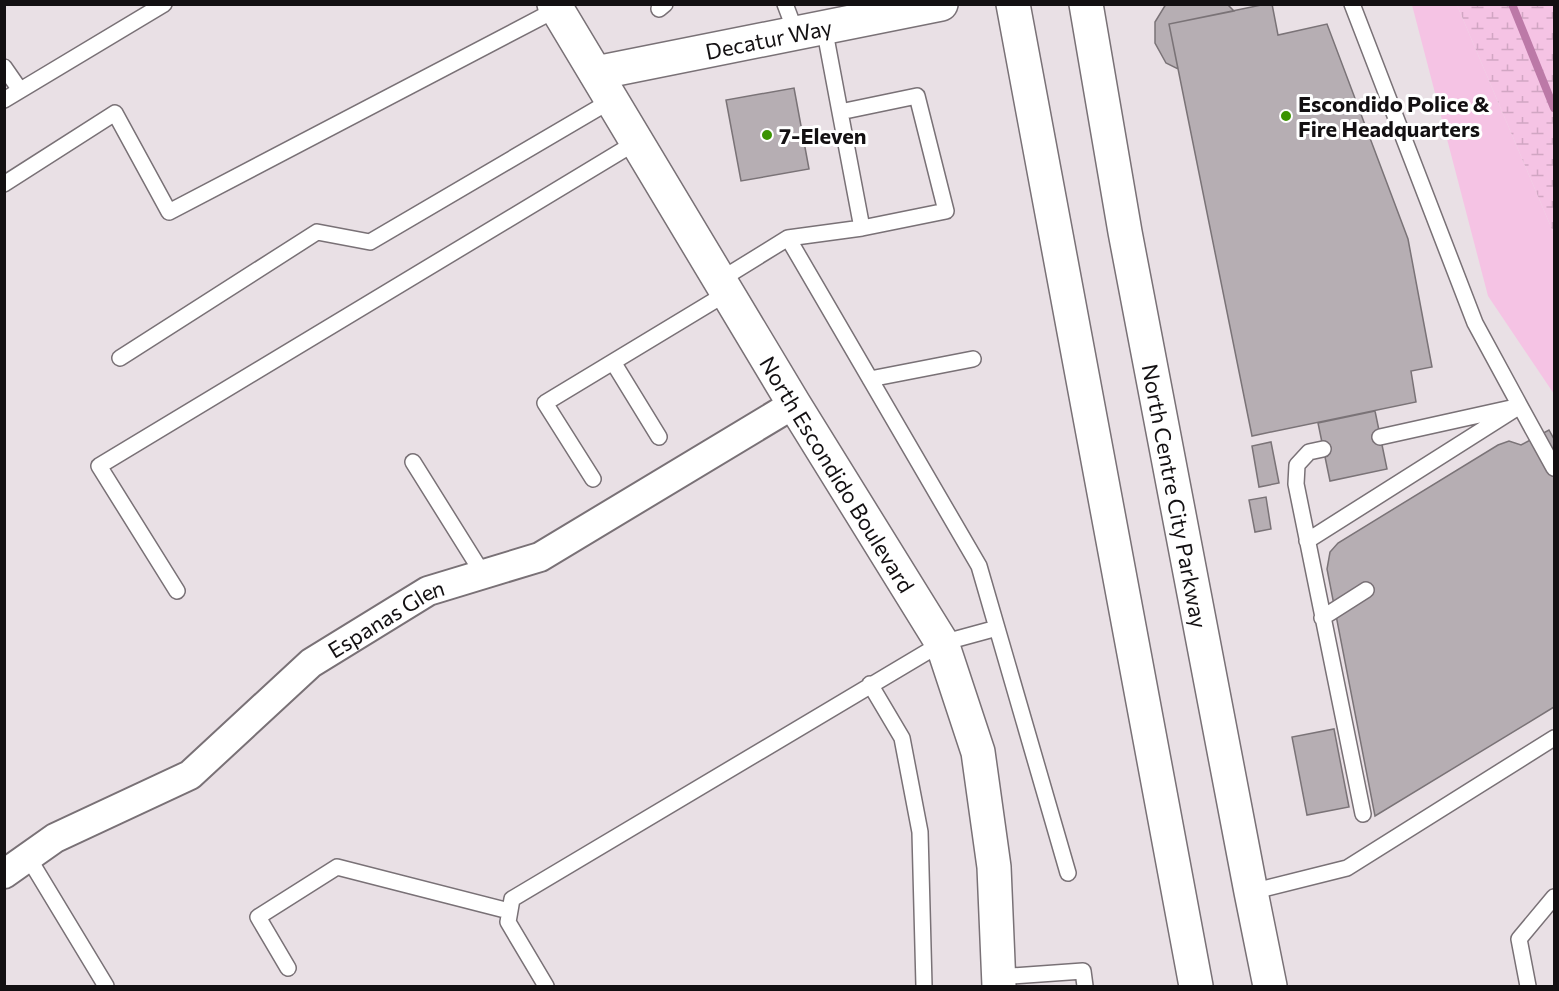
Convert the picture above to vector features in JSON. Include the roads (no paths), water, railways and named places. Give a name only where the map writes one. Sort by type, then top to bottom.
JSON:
[{"type":"main road","name":"Decatur Way","points":[[604,86],[802,22],[941,4]]},
{"type":"main road","points":[[1013,4],[1196,987]]},
{"type":"main road","name":"North Centre City Parkway","points":[[1086,4],[1125,232],[1270,987]]},
{"type":"main road","name":"North Escondido Boulevard","points":[[555,7],[638,141],[794,404],[942,644],[978,752],[994,867],[999,982]]},
{"type":"street","name":"Espanas Glen","points":[[4,874],[55,838],[190,775],[311,663],[428,591],[540,556],[794,404]]},
{"type":"lane","points":[[4,100],[164,4]]},
{"type":"lane","points":[[1352,4],[1475,323],[1554,468]]},
{"type":"lane","points":[[4,184],[115,113],[169,212],[555,7]]},
{"type":"lane","points":[[802,22],[840,112],[862,228]]},
{"type":"lane","points":[[4,67],[20,90]]},
{"type":"lane","points":[[120,358],[318,232],[370,242],[604,86]]},
{"type":"lane","points":[[593,479],[545,403],[613,362],[724,286],[788,238],[862,228],[946,211],[917,96],[840,112]]},
{"type":"lane","points":[[177,591],[99,466],[638,141]]},
{"type":"lane","points":[[788,238],[979,566],[1068,873]]},
{"type":"lane","points":[[870,379],[973,359]]},
{"type":"lane","points":[[613,362],[659,437]]},
{"type":"lane","points":[[1380,436],[1520,406]]},
{"type":"lane","points":[[1307,541],[1520,406]]},
{"type":"lane","points":[[1323,449],[1309,452],[1297,465],[1296,484],[1363,814]]},
{"type":"lane","points":[[413,462],[483,574]]},
{"type":"lane","points":[[1322,618],[1366,590]]},
{"type":"lane","points":[[546,987],[507,922],[512,899],[870,684],[942,644],[997,627]]},
{"type":"lane","points":[[870,684],[902,738],[920,832],[924,987]]},
{"type":"lane","points":[[1251,892],[1347,868],[1554,738]]},
{"type":"lane","points":[[28,857],[106,987]]},
{"type":"lane","points":[[288,968],[258,916],[338,867],[510,911]]},
{"type":"lane","points":[[1528,987],[1519,939],[1554,897]]},
{"type":"lane","points":[[999,982],[1083,971],[1085,987]]},
{"type":"waterway","points":[[1512,4],[1554,108]]},
{"type":"place","name":"Escondido Police & Fire Headquarters","points":[[1286,116]]},
{"type":"place","name":"7-Eleven","points":[[767,135]]}]
